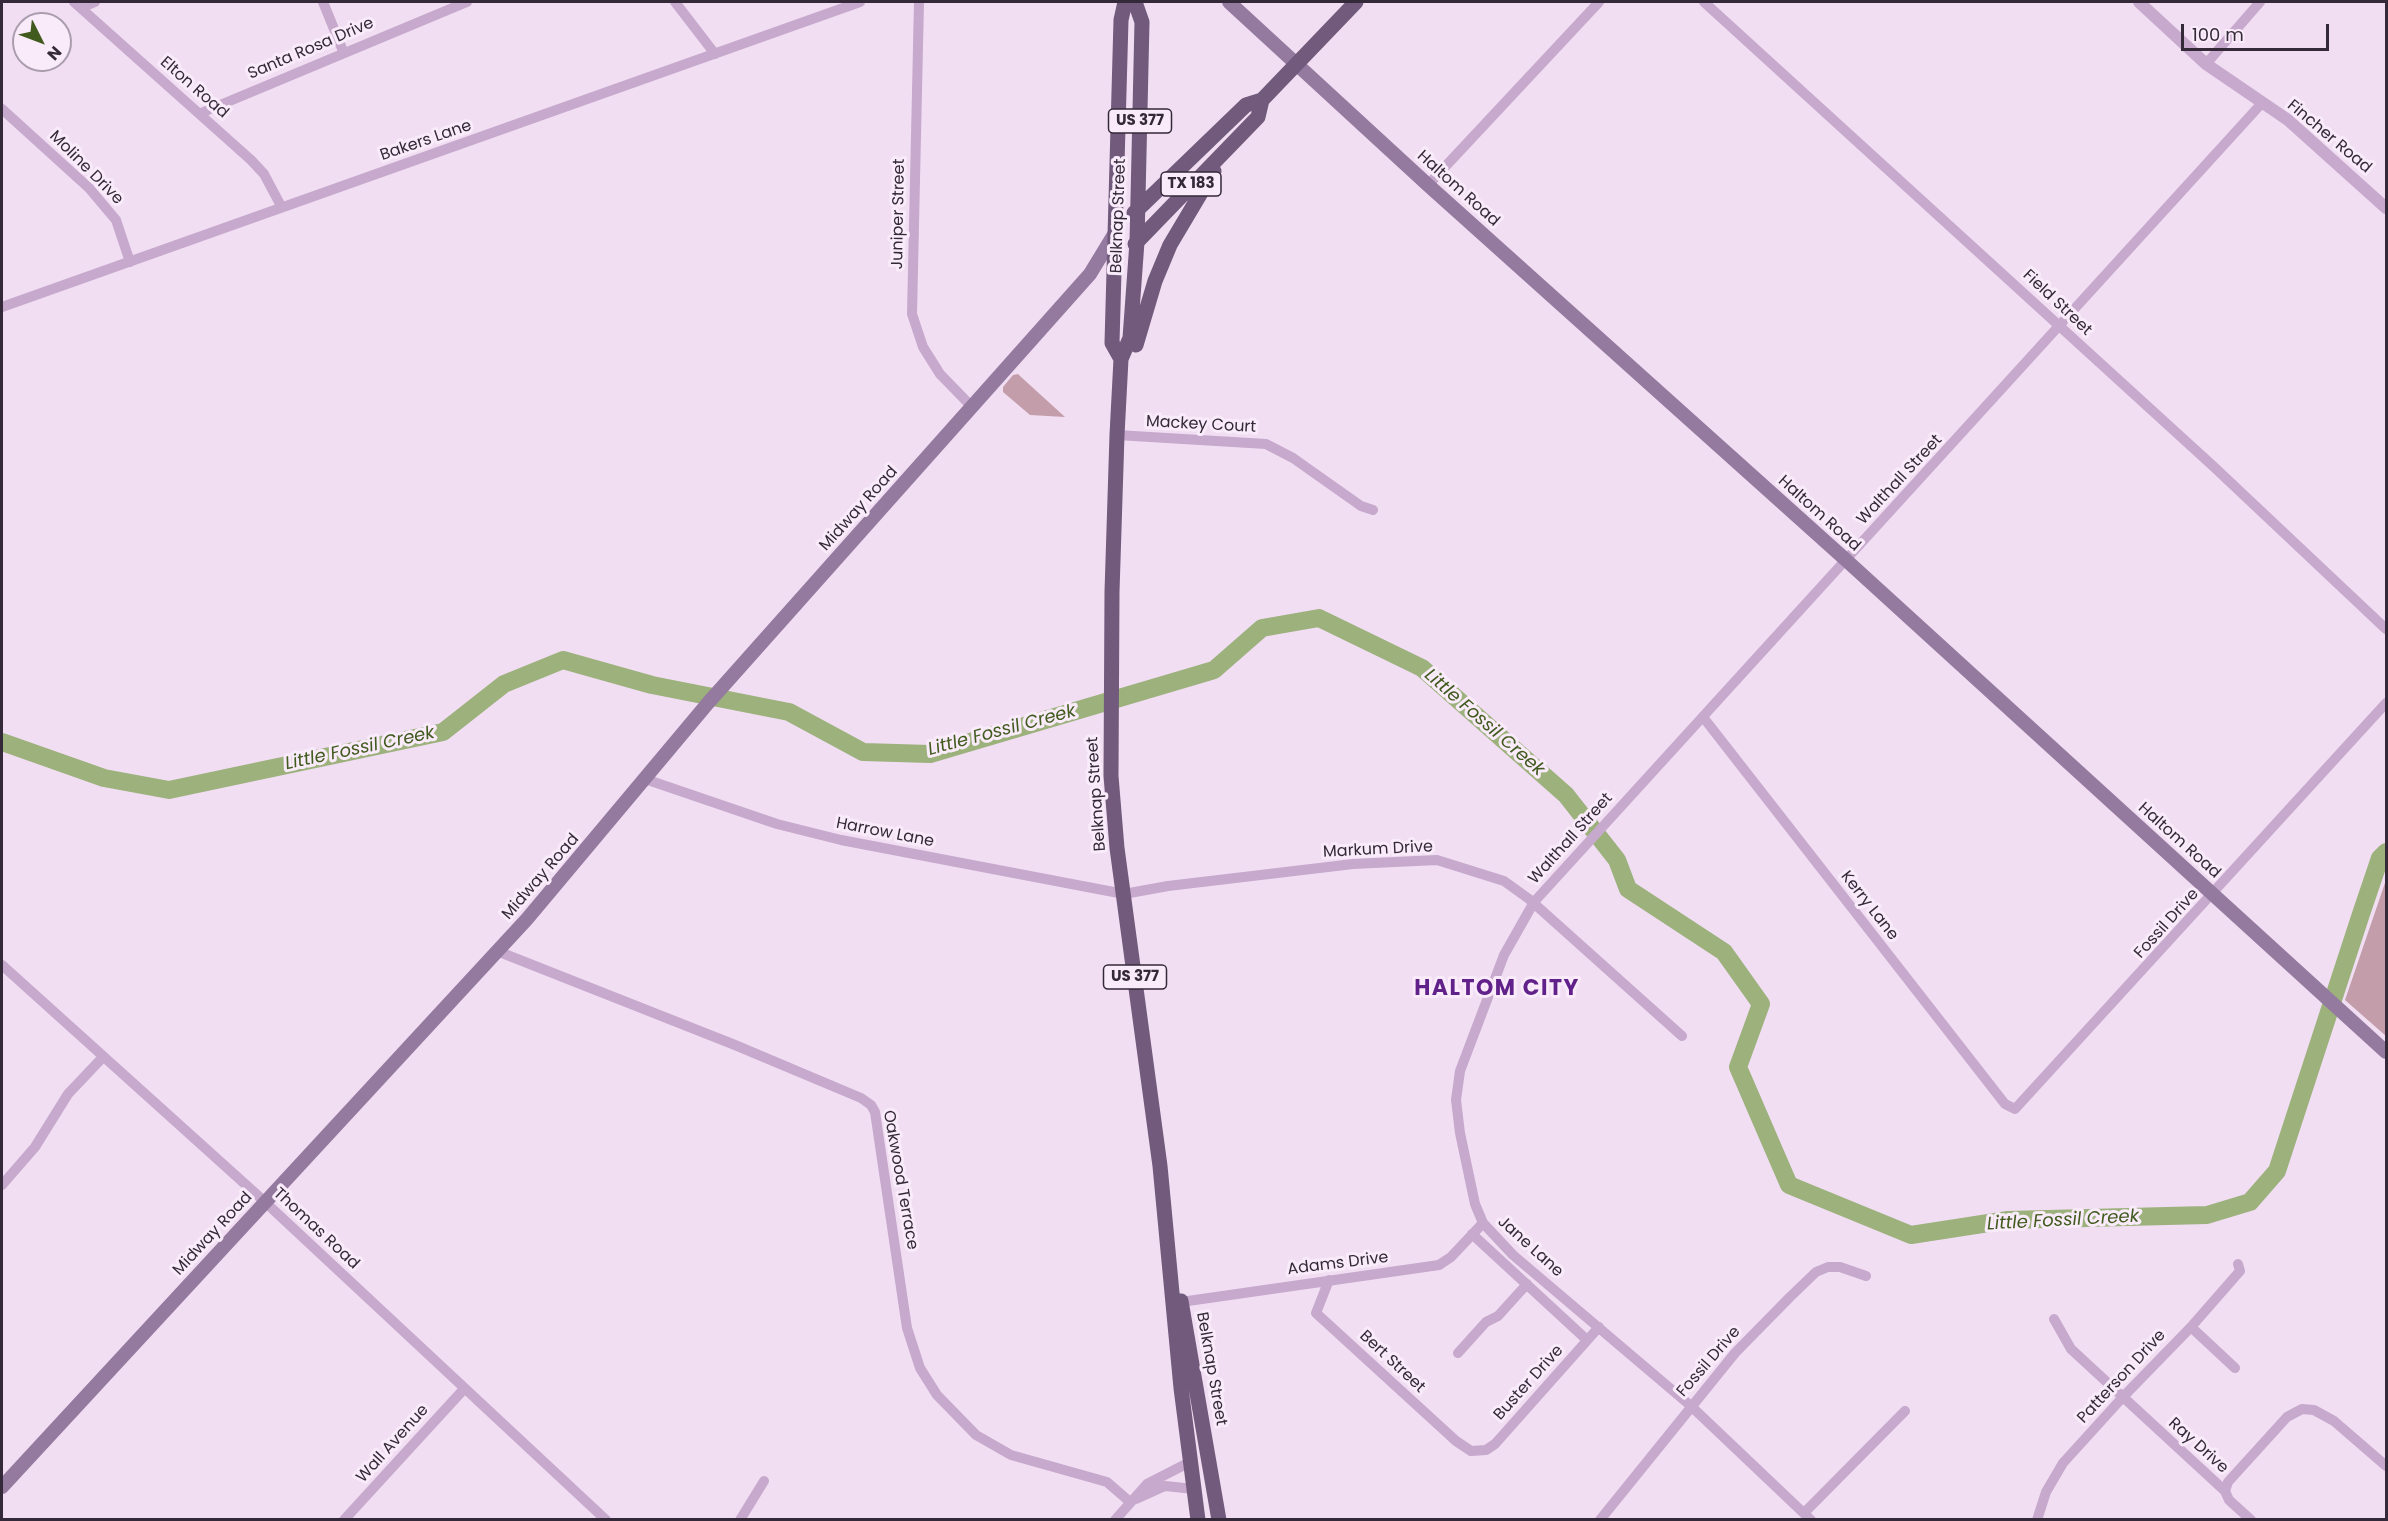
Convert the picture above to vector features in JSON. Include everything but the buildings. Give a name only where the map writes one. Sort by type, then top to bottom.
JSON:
[{"type":"main road","name":"Belknap Street","points":[[1121,358],[1112,343],[1121,20],[1125,2]]},
{"type":"main road","name":"Belknap Street","points":[[1135,2],[1142,22],[1137,242],[1130,338],[1121,358],[1110,729],[1116,829],[1167,1224],[1220,1520]]},
{"type":"main road","name":"Haltom Road","points":[[1229,2],[2386,1052]]},
{"type":"main road","name":"TX 183","points":[[1115,233],[1246,105],[1262,100],[1356,2]]},
{"type":"main road","name":"TX 183","points":[[1114,266],[1258,117],[1262,100]]},
{"type":"main road","points":[[1119,399],[1149,299],[1170,245],[1198,195],[1246,128]]},
{"type":"main road","points":[[1183,166],[1196,179]]},
{"type":"main road","points":[[1138,176],[1151,187],[1171,178]]},
{"type":"main road","name":"Midway Road","points":[[2,1487],[497,951],[732,676],[1090,274],[1115,233]]},
{"type":"main road","name":"Midway Road","points":[[1090,274],[1114,266]]},
{"type":"main road","name":"Belknap Street","points":[[1167,1224],[1172,1307],[1198,1520]]},
{"type":"street","points":[[78,4],[95,2]]},
{"type":"street","points":[[323,2],[343,51]]},
{"type":"street","name":"Santa Rosa Drive","points":[[201,113],[343,51],[465,2]]},
{"type":"street","points":[[675,2],[715,54]]},
{"type":"street","name":"Bakers Lane","points":[[2,307],[860,2]]},
{"type":"street","name":"Juniper Street","points":[[919,2],[912,314],[923,347],[940,374],[972,406]]},
{"type":"street","points":[[1428,185],[1599,2]]},
{"type":"street","name":"Field Street","points":[[1704,2],[2058,325],[2386,629]]},
{"type":"street","name":"Fincher Road","points":[[2139,2],[2206,64],[2288,120],[2386,208]]},
{"type":"street","points":[[2206,64],[2260,2]]},
{"type":"street","name":"Elton Road","points":[[78,4],[201,113],[264,174],[281,206]]},
{"type":"street","name":"Walthall Street","points":[[1534,902],[2024,368],[2058,325],[2262,103]]},
{"type":"street","name":"Moline Drive","points":[[2,109],[89,188],[116,220],[130,262]]},
{"type":"street","name":"Mackey Court","points":[[1117,435],[1266,444],[1293,458],[1360,506],[1373,510]]},
{"type":"street","name":"Fossil Drive","points":[[2015,1109],[2213,895],[2386,703]]},
{"type":"street","name":"Kerry Lane","points":[[1703,717],[2005,1104],[2015,1109]]},
{"type":"street","name":"Harrow Lane","points":[[645,779],[777,824],[841,840],[1124,894]]},
{"type":"street","name":"Markum Drive","points":[[1124,894],[1168,886],[1353,864],[1437,860],[1504,881],[1534,902],[1682,1036]]},
{"type":"street","name":"Jane Lane","points":[[1534,902],[1504,955],[1484,1004],[1457,1085],[1456,1100],[1460,1133],[1475,1204],[1482,1223],[1593,1334],[1691,1406],[1808,1516]]},
{"type":"street","name":"Oakwood Terrace","points":[[497,951],[735,1045],[861,1098],[871,1105],[875,1112],[906,1328],[920,1368],[937,1395],[976,1435],[1011,1455],[1107,1482],[1130,1502]]},
{"type":"street","name":"Thomas Road","points":[[2,965],[265,1202],[606,1520]]},
{"type":"street","points":[[2,1185],[34,1147],[69,1095],[103,1057]]},
{"type":"street","name":"Adams Drive","points":[[1181,1302],[1439,1265],[1452,1257],[1474,1237],[1482,1223]]},
{"type":"street","points":[[1474,1237],[1527,1284],[1593,1334]]},
{"type":"street","name":"Patterson Drive","points":[[2037,1520],[2046,1492],[2063,1463],[2191,1327],[2240,1271],[2238,1264]]},
{"type":"street","name":"Fossil Drive","points":[[1603,1515],[1736,1353],[1816,1272],[1828,1267],[1840,1267],[1866,1276]]},
{"type":"street","name":"Bert Street","points":[[1329,1280],[1316,1313],[1456,1441],[1471,1452],[1478,1452]]},
{"type":"street","points":[[1458,1353],[1486,1322],[1498,1316],[1527,1284]]},
{"type":"street","name":"Ray Drive","points":[[2054,1319],[2071,1349],[2225,1491],[2229,1500],[2251,1520]]},
{"type":"street","points":[[2191,1327],[2235,1368]]},
{"type":"street","name":"Buster Drive","points":[[1478,1452],[1495,1444],[1593,1334]]},
{"type":"street","name":"Wall Avenue","points":[[345,1520],[464,1389]]},
{"type":"street","points":[[2225,1491],[2228,1482],[2287,1417],[2302,1409],[2314,1410],[2334,1421],[2386,1466]]},
{"type":"street","points":[[1808,1516],[1905,1411]]},
{"type":"street","points":[[1115,1520],[1153,1479],[1190,1462]]},
{"type":"street","points":[[740,1520],[764,1481]]},
{"type":"street","points":[[1130,1502],[1165,1486],[1194,1489]]},
{"type":"street","points":[[1603,1515],[1614,1520]]},
{"type":"shaded area","points":[[1018,374],[1065,417],[1030,415],[1003,392],[1003,387],[1013,375]]},
{"type":"shaded area","points":[[2386,880],[2386,1036],[2345,1000]]},
{"type":"waterway","name":"Little Fossil Creek","points":[[2,742],[104,778],[169,790],[443,732],[504,684],[563,660],[652,685],[789,712],[863,752],[930,754],[1214,670],[1262,628],[1319,618],[1422,668],[1566,795],[1617,860],[1628,889],[1724,952],[1761,1004],[1738,1067],[1789,1185],[1911,1235],[2008,1220],[2207,1215],[2250,1202],[2277,1171],[2380,858],[2386,852]]},
{"type":"district","name":"HALTOM CITY","points":[[1497,989]]}]
